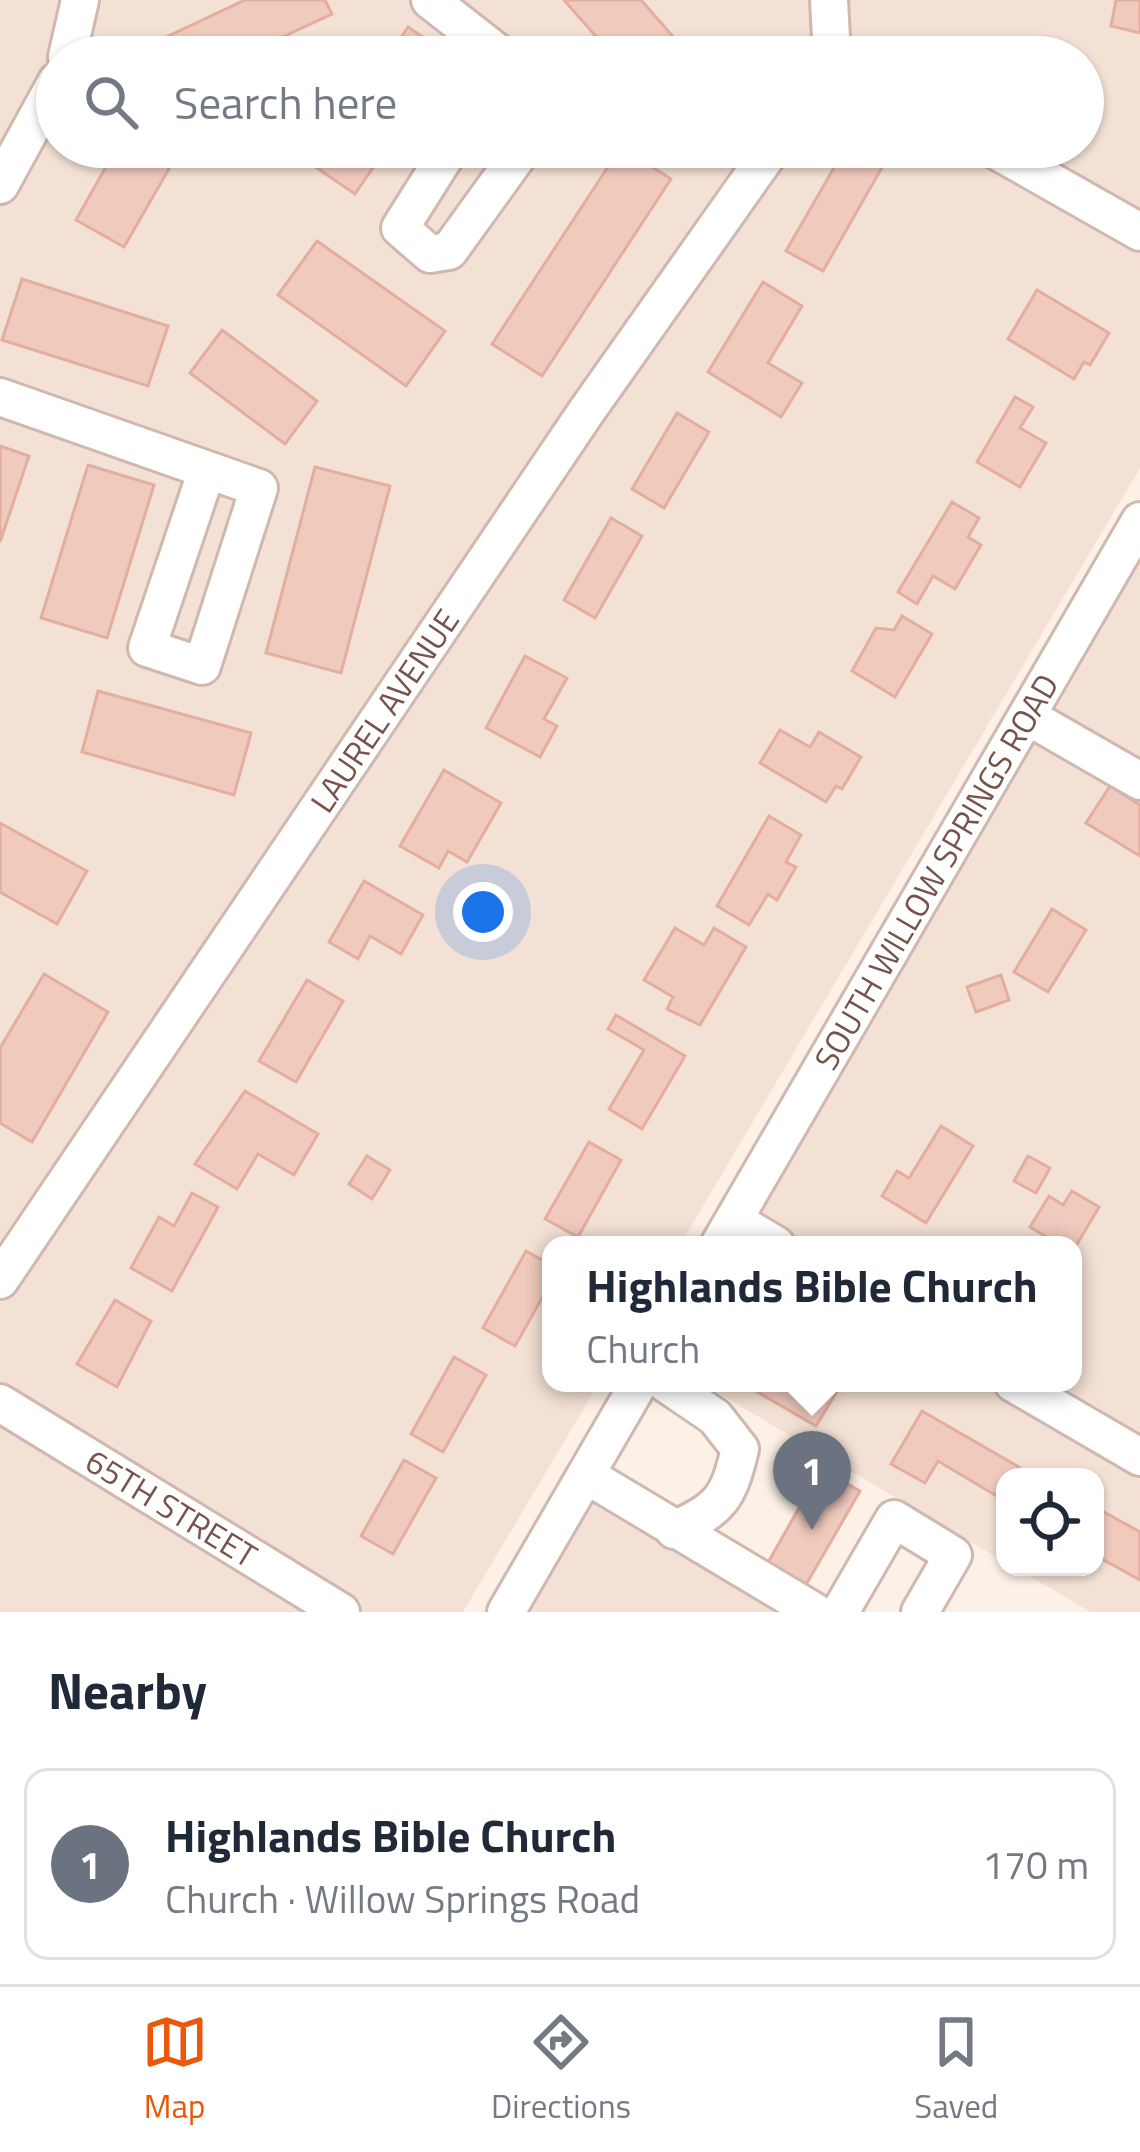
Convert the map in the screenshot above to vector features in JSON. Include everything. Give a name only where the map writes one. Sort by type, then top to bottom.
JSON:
[{"type":"street","points":[[72,36],[80,0]]},
{"type":"street","points":[[430,0],[476,36]]},
{"type":"street","points":[[829,0],[831,36]]},
{"type":"street","points":[[0,185],[36,119]]},
{"type":"street","points":[[438,168],[400,228],[430,254],[449,251],[509,168]]},
{"type":"street","name":"LAUREL AVENUE","points":[[0,1280],[586,412],[758,168]]},
{"type":"street","points":[[1028,168],[1140,232]]},
{"type":"street","points":[[0,397],[259,488],[202,666],[147,648],[206,473]]},
{"type":"street","name":"SOUTH WILLOW SPRINGS ROAD","points":[[727,1233],[1140,521]]},
{"type":"street","points":[[1027,716],[1140,781]]},
{"type":"street","points":[[506,1612],[634,1392]]},
{"type":"street","points":[[674,1530],[704,1516],[729,1494],[740,1449],[715,1417],[678,1392]]},
{"type":"street","points":[[1028,1392],[1140,1457]]},
{"type":"street","name":"65TH STREET","points":[[0,1403],[341,1612]]},
{"type":"street","points":[[586,1475],[815,1612]]},
{"type":"street","points":[[840,1612],[895,1519],[953,1555],[920,1612]]},
{"type":"shaded area","points":[[0,0],[1140,0],[1140,468],[685,1236],[542,1236],[542,1392],[594,1392],[463,1612],[0,1612]]},
{"type":"shaded area","points":[[1140,552],[1140,1612],[1091,1612],[1029,1576],[1104,1576],[1104,1468],[996,1468],[996,1557],[716,1392],[1082,1392],[1082,1236],[741,1236]]},
{"type":"shaded area","points":[[589,1498],[785,1612],[522,1612]]},
{"type":"building","points":[[245,0],[325,0],[332,14],[284,36],[168,36]]},
{"type":"building","points":[[564,0],[641,0],[673,36],[596,36]]},
{"type":"building","points":[[1116,0],[1140,0],[1140,33],[1111,26]]},
{"type":"building","points":[[105,168],[169,168],[124,247],[76,220]]},
{"type":"building","points":[[317,168],[373,168],[355,194]]},
{"type":"building","points":[[607,168],[654,168],[671,179],[542,376],[492,344]]},
{"type":"building","points":[[834,168],[882,168],[823,271],[786,251]]},
{"type":"building","points":[[317,241],[445,331],[406,386],[278,295]]},
{"type":"building","points":[[22,279],[168,326],[148,386],[2,340]]},
{"type":"building","points":[[763,282],[802,306],[768,363],[802,383],[781,417],[708,372]]},
{"type":"building","points":[[1037,290],[1109,333],[1090,365],[1084,362],[1074,379],[1008,339]]},
{"type":"building","points":[[222,330],[317,401],[285,444],[190,373]]},
{"type":"building","points":[[1015,397],[1033,407],[1020,428],[1046,443],[1020,487],[977,462]]},
{"type":"building","points":[[677,413],[709,432],[664,508],[632,489]]},
{"type":"building","points":[[0,446],[29,456],[0,542]]},
{"type":"building","points":[[88,465],[154,485],[107,638],[41,618]]},
{"type":"building","points":[[315,467],[390,486],[341,673],[266,653]]},
{"type":"building","points":[[952,502],[979,518],[968,537],[981,545],[955,589],[933,576],[917,604],[898,592]]},
{"type":"building","points":[[611,518],[642,536],[595,618],[564,600]]},
{"type":"building","points":[[902,616],[932,634],[895,697],[852,671],[876,628],[894,630]]},
{"type":"building","points":[[525,656],[567,678],[544,719],[557,726],[540,757],[486,728]]},
{"type":"building","points":[[98,691],[251,733],[234,795],[82,752]]},
{"type":"building","points":[[780,730],[810,747],[819,732],[861,757],[842,789],[836,786],[826,802],[760,763]]},
{"type":"building","points":[[444,770],[501,803],[467,862],[448,851],[439,868],[400,846]]},
{"type":"building","points":[[1110,786],[1140,805],[1140,856],[1086,823]]},
{"type":"building","points":[[769,816],[801,835],[786,862],[796,867],[777,900],[768,894],[749,925],[717,906]]},
{"type":"building","points":[[0,823],[87,871],[57,924],[0,892]]},
{"type":"building","points":[[364,881],[423,915],[401,954],[370,936],[358,959],[329,942]]},
{"type":"building","points":[[1052,909],[1086,930],[1048,992],[1014,972]]},
{"type":"building","points":[[675,928],[704,945],[714,928],[746,947],[700,1025],[667,1009],[673,997],[644,980]]},
{"type":"building","points":[[44,974],[108,1012],[32,1142],[0,1123],[0,1048]]},
{"type":"building","points":[[1001,975],[1009,1000],[976,1012],[967,987]]},
{"type":"building","points":[[307,980],[343,1001],[296,1082],[259,1061]]},
{"type":"building","points":[[616,1015],[685,1056],[642,1129],[609,1109],[644,1050],[608,1029]]},
{"type":"building","points":[[245,1091],[318,1134],[294,1175],[258,1154],[237,1189],[195,1164]]},
{"type":"building","points":[[941,1126],[973,1146],[926,1223],[882,1196],[897,1171],[909,1178]]},
{"type":"building","points":[[589,1142],[621,1160],[579,1236],[545,1219]]},
{"type":"building","points":[[367,1156],[390,1170],[372,1199],[349,1184]]},
{"type":"building","points":[[1028,1156],[1050,1168],[1036,1193],[1014,1181]]},
{"type":"building","points":[[1072,1191],[1099,1207],[1082,1236],[1045,1236],[1030,1227],[1049,1196],[1063,1205]]},
{"type":"building","points":[[192,1193],[218,1207],[172,1291],[131,1268],[159,1217],[174,1226]]},
{"type":"building","points":[[526,1251],[542,1260],[542,1298],[515,1346],[483,1328]]},
{"type":"building","points":[[115,1300],[151,1321],[117,1387],[77,1364]]},
{"type":"building","points":[[454,1357],[486,1375],[443,1452],[411,1434]]},
{"type":"building","points":[[757,1392],[837,1392],[816,1426]]},
{"type":"building","points":[[922,1411],[1019,1467],[996,1468],[996,1496],[938,1461],[925,1483],[891,1464]]},
{"type":"building","points":[[404,1460],[436,1478],[393,1554],[361,1536]]},
{"type":"building","points":[[821,1469],[860,1491],[803,1590],[765,1568]]},
{"type":"building","points":[[1104,1512],[1140,1532],[1140,1580],[1104,1560]]},
{"type":"place","name":"Highlands Bible Church","points":[[812,1530]]}]
